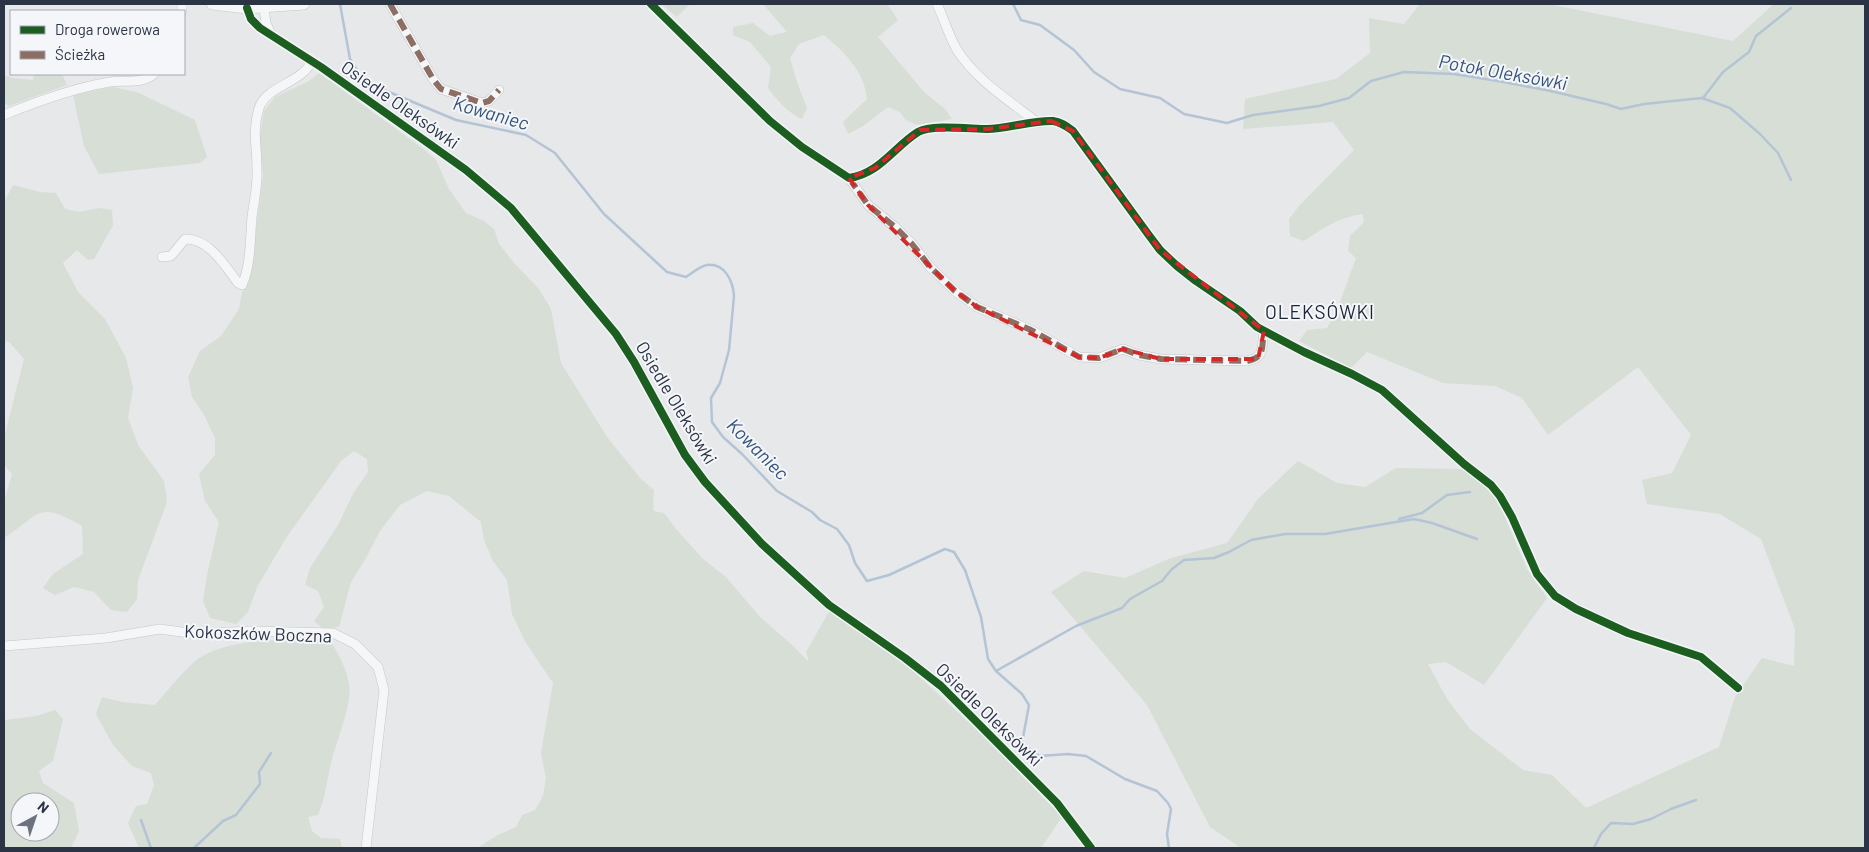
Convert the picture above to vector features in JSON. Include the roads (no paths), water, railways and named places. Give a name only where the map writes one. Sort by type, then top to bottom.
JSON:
[{"type":"street","points":[[212,4],[247,8],[304,4]]},
{"type":"street","points":[[390,4],[433,79],[441,89],[482,103],[489,101],[499,90]]},
{"type":"street","points":[[651,4],[770,121],[802,147],[848,178],[868,205],[901,233],[930,267],[955,291],[978,307],[1031,330],[1079,356],[1100,358],[1123,349],[1138,355],[1161,359],[1247,361],[1258,359],[1261,354],[1264,331]]},
{"type":"street","points":[[937,4],[957,50],[975,72],[1013,106],[1038,123]]},
{"type":"street","name":"Osiedle Oleksówki","points":[[247,8],[251,19],[260,28],[312,61],[466,170],[510,208],[616,334],[634,362],[685,455],[706,482],[762,544],[822,598],[941,686],[1057,803],[1091,848]]},
{"type":"street","points":[[264,8],[266,23],[272,34]]},
{"type":"street","points":[[162,258],[171,256],[185,239],[197,240],[216,255],[238,283],[242,285],[249,252],[256,190],[258,167],[254,143],[255,124],[260,105],[269,95],[300,77],[308,70],[312,61]]},
{"type":"street","points":[[4,115],[69,90],[118,81],[140,81],[153,75]]},
{"type":"street","points":[[848,178],[858,176],[875,168],[920,130],[952,127],[988,129],[1051,121],[1062,124],[1073,131],[1160,250],[1196,281],[1240,310],[1257,327],[1382,390],[1490,485],[1500,496],[1512,517],[1537,574],[1555,596],[1576,609],[1628,633],[1701,657],[1738,688]]},
{"type":"street","name":"Kokoszków Boczna","points":[[4,646],[106,638],[160,629],[196,634],[249,632],[333,633],[355,644],[378,667],[384,690],[366,848]]},
{"type":"waterway","name":"Kowaniec","points":[[340,4],[350,59],[359,73],[377,87],[456,120],[526,135],[555,153],[604,214],[667,272],[686,277],[699,268],[713,265],[719,267],[727,274],[734,296],[729,350],[720,383],[711,398],[712,422],[723,437],[777,491],[837,529],[849,545],[855,563],[867,581],[889,575],[945,549],[954,552],[965,570],[981,617],[988,659],[996,671],[1022,694],[1029,705],[1022,743],[1039,756],[1068,754],[1086,756],[1125,779],[1157,791],[1171,809],[1167,834],[1169,848]]},
{"type":"waterway","name":"Potok Oleksówki","points":[[1013,4],[1021,20],[1040,25],[1074,50],[1094,72],[1120,89],[1160,98],[1184,114],[1227,123],[1253,115],[1319,106],[1349,98],[1371,81],[1404,72],[1454,74],[1498,81],[1546,90],[1621,109],[1644,104],[1702,98],[1730,108],[1760,134],[1778,153],[1791,180]]},
{"type":"waterway","points":[[1703,98],[1723,72],[1749,52],[1756,36],[1791,8]]},
{"type":"waterway","points":[[1399,519],[1422,513],[1447,495],[1470,492]]},
{"type":"waterway","points":[[996,671],[1076,626],[1122,608],[1130,599],[1162,581],[1172,569],[1184,560],[1214,558],[1251,540],[1285,534],[1325,534],[1414,519],[1432,523],[1477,539]]},
{"type":"waterway","points":[[194,848],[223,821],[236,815],[260,784],[259,772],[271,753]]},
{"type":"waterway","points":[[1594,848],[1601,834],[1611,823],[1633,824],[1651,819],[1696,800]]},
{"type":"waterway","points":[[141,820],[151,848]]},
{"type":"district","name":"OLEKSÓWKI","points":[[1320,312]]}]
